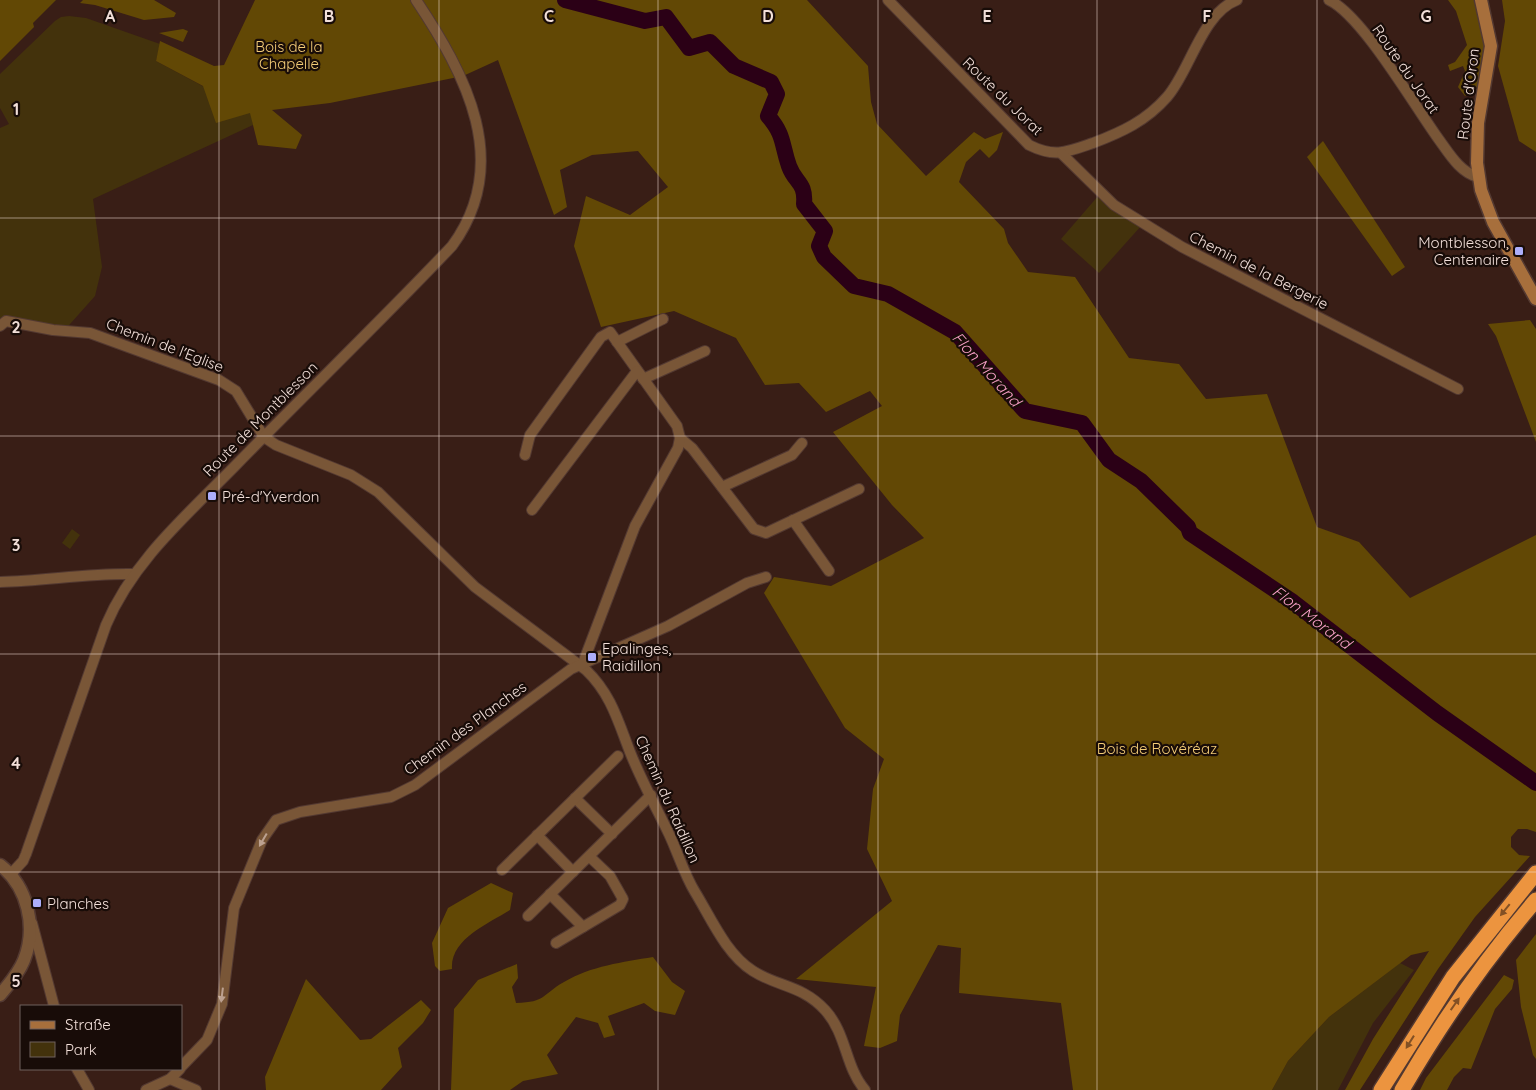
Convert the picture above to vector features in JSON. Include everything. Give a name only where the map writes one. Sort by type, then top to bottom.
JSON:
[{"type":"highway","points":[[1381,1090],[1453,977],[1536,873]]},
{"type":"highway","points":[[1402,1090],[1456,1003],[1494,950],[1536,900]]},
{"type":"main road","name":"Route d'Oron","points":[[1481,0],[1491,46],[1478,123],[1478,177],[1485,204],[1493,222],[1536,299]]},
{"type":"street","name":"Route de Montblesson","points":[[10,875],[23,861],[26,854],[106,625],[114,606],[133,574],[165,538],[452,246],[473,212],[482,175],[479,132],[471,106],[446,48],[416,0]]},
{"type":"street","name":"Route du Jorat","points":[[888,0],[1028,145],[1043,152],[1062,154]]},
{"type":"street","name":"Route du Jorat","points":[[1329,0],[1338,3],[1374,46],[1417,111],[1454,160],[1469,174],[1478,177]]},
{"type":"street","points":[[1062,154],[1118,134],[1144,120],[1168,96],[1205,28],[1233,1]]},
{"type":"street","name":"Chemin de la Bergerie","points":[[1062,154],[1114,205],[1174,242],[1458,390]]},
{"type":"street","points":[[617,342],[663,319]]},
{"type":"street","name":"Chemin de l'Eglise","points":[[0,326],[6,321],[52,330],[90,333],[219,380],[236,392],[264,437]]},
{"type":"street","points":[[525,455],[530,435],[601,337],[610,332],[672,416],[680,438],[692,448],[754,529],[760,533],[766,533],[859,489]]},
{"type":"street","points":[[532,510],[640,375],[705,351]]},
{"type":"street","name":"Chemin du Raidillon","points":[[264,437],[351,476],[378,492],[475,588],[581,663],[599,682],[608,697],[630,754],[651,795],[686,875],[728,946],[753,971],[799,990],[824,1008],[840,1032],[856,1077],[865,1090]]},
{"type":"street","points":[[581,663],[635,526],[678,448],[680,438]]},
{"type":"street","points":[[722,487],[792,455],[802,443]]},
{"type":"street","points":[[793,520],[829,572]]},
{"type":"street","points":[[0,582],[32,581],[93,574],[133,574]]},
{"type":"street","points":[[581,663],[668,626],[747,583],[766,577]]},
{"type":"street","name":"Chemin des Planches","points":[[182,1067],[208,1040],[222,1004],[234,908],[262,840],[276,820],[300,812],[391,797],[416,785],[581,663]]},
{"type":"street","points":[[502,870],[618,756]]},
{"type":"street","points":[[528,916],[651,795]]},
{"type":"street","points":[[575,798],[612,834]]},
{"type":"street","points":[[537,836],[574,872]]},
{"type":"street","points":[[556,942],[620,905],[623,899],[610,876],[590,857]]},
{"type":"street","points":[[0,865],[10,875],[26,900],[54,1005]]},
{"type":"street","points":[[550,894],[582,927]]},
{"type":"street","points":[[0,995],[16,975],[24,960],[30,939],[30,917]]},
{"type":"street","points":[[78,1070],[89,1090]]},
{"type":"street","name":"Chemin des Planches","points":[[146,1090],[170,1079],[179,1070]]},
{"type":"street","points":[[170,1079],[196,1090]]},
{"type":"green space","points":[[0,0],[56,0],[33,23],[34,27],[0,61]]},
{"type":"green space","points":[[83,0],[154,0],[176,13],[174,17],[144,20],[95,5],[80,3]]},
{"type":"green space","name":"Bois de Rovéréaz","points":[[255,0],[807,0],[868,66],[871,102],[877,124],[926,176],[974,132],[985,139],[1003,132],[997,150],[989,158],[980,149],[966,162],[959,182],[1004,229],[1008,243],[1028,272],[1075,277],[1129,358],[1179,364],[1206,399],[1267,394],[1317,527],[1359,542],[1410,598],[1536,535],[1536,832],[1518,829],[1511,837],[1511,847],[1519,855],[1530,856],[1475,917],[1438,969],[1360,1090],[1345,1090],[1373,1039],[1429,951],[1411,955],[1329,1017],[1288,1061],[1272,1090],[1073,1090],[1061,1003],[959,993],[961,948],[938,945],[900,1015],[897,1041],[880,1048],[864,1046],[876,987],[796,979],[892,901],[867,849],[873,789],[884,759],[845,728],[764,593],[774,577],[831,586],[924,538],[892,505],[833,432],[882,406],[870,391],[826,412],[799,383],[765,385],[736,338],[674,311],[601,327],[574,246],[586,196],[630,215],[668,187],[638,151],[592,155],[560,170],[567,207],[554,215],[498,60],[463,76],[330,103],[272,110],[302,135],[296,149],[258,145],[250,113],[216,123],[203,86],[156,61],[160,41],[214,66],[224,65]]},
{"type":"green space","points":[[1448,0],[1474,0],[1485,48],[1479,85],[1465,96],[1458,87],[1465,71],[1463,66],[1450,71],[1448,65],[1455,62],[1467,45],[1456,11]]},
{"type":"green space","points":[[1502,0],[1536,0],[1536,152],[1519,141],[1498,66],[1505,21]]},
{"type":"green space","points":[[61,17],[86,18],[160,44],[156,61],[251,112],[253,125],[93,199],[102,267],[95,296],[62,333],[0,324],[0,128],[9,124],[0,108],[0,74],[55,21]]},
{"type":"green space","points":[[183,29],[188,31],[183,42],[159,33]]},
{"type":"green space","points":[[1323,141],[1405,267],[1392,276],[1307,157]]},
{"type":"green space","points":[[1099,195],[1141,226],[1099,273],[1061,239]]},
{"type":"green space","points":[[1530,320],[1536,329],[1536,442],[1496,336],[1488,324]]},
{"type":"green space","points":[[72,529],[80,535],[70,549],[62,543]]},
{"type":"green space","points":[[491,883],[513,893],[510,910],[472,934],[457,949],[453,958],[452,969],[440,971],[435,966],[432,943],[448,908]]},
{"type":"green space","points":[[1536,934],[1536,1059],[1533,1055],[1521,1007],[1516,960]]},
{"type":"green space","points":[[653,957],[672,982],[685,991],[675,1015],[655,1011],[644,1003],[608,1016],[615,1035],[604,1038],[598,1023],[576,1017],[547,1055],[558,1074],[523,1081],[510,1090],[451,1090],[454,1009],[478,980],[517,964],[518,978],[512,987],[516,1003],[526,1002],[543,997],[564,982],[585,972],[607,965]]},
{"type":"green space","points":[[1400,963],[1414,970],[1373,1023],[1338,1090],[1272,1090],[1288,1061],[1329,1017]]},
{"type":"green space","points":[[1504,975],[1514,980],[1512,989],[1495,1009],[1471,1069],[1463,1068],[1454,1077],[1447,1090],[1420,1090],[1426,1078]]},
{"type":"green space","points":[[306,979],[360,1040],[371,1039],[421,1000],[431,1010],[423,1023],[398,1048],[402,1067],[381,1090],[266,1090],[265,1077]]},
{"type":"waterway","name":"Flon Morand","points":[[565,0],[645,21],[666,17],[689,48],[710,42],[734,66],[771,82],[777,94],[768,116],[780,135],[791,172],[802,187],[804,204],[825,231],[819,246],[824,257],[854,286],[888,294],[955,332],[1025,411],[1082,423],[1109,460],[1141,481],[1188,527],[1190,533],[1293,602],[1437,713],[1536,783]]},
{"type":"place","name":"Montblesson, Centenaire","points":[[1519,251]]},
{"type":"place","name":"Pré-d'Yverdon","points":[[212,496]]},
{"type":"place","name":"Epalinges, Raidillon","points":[[592,657]]},
{"type":"place","name":"Planches","points":[[37,903]]},
{"type":"park label","name":"Bois de la Chapelle","points":[[289,54]]}]
